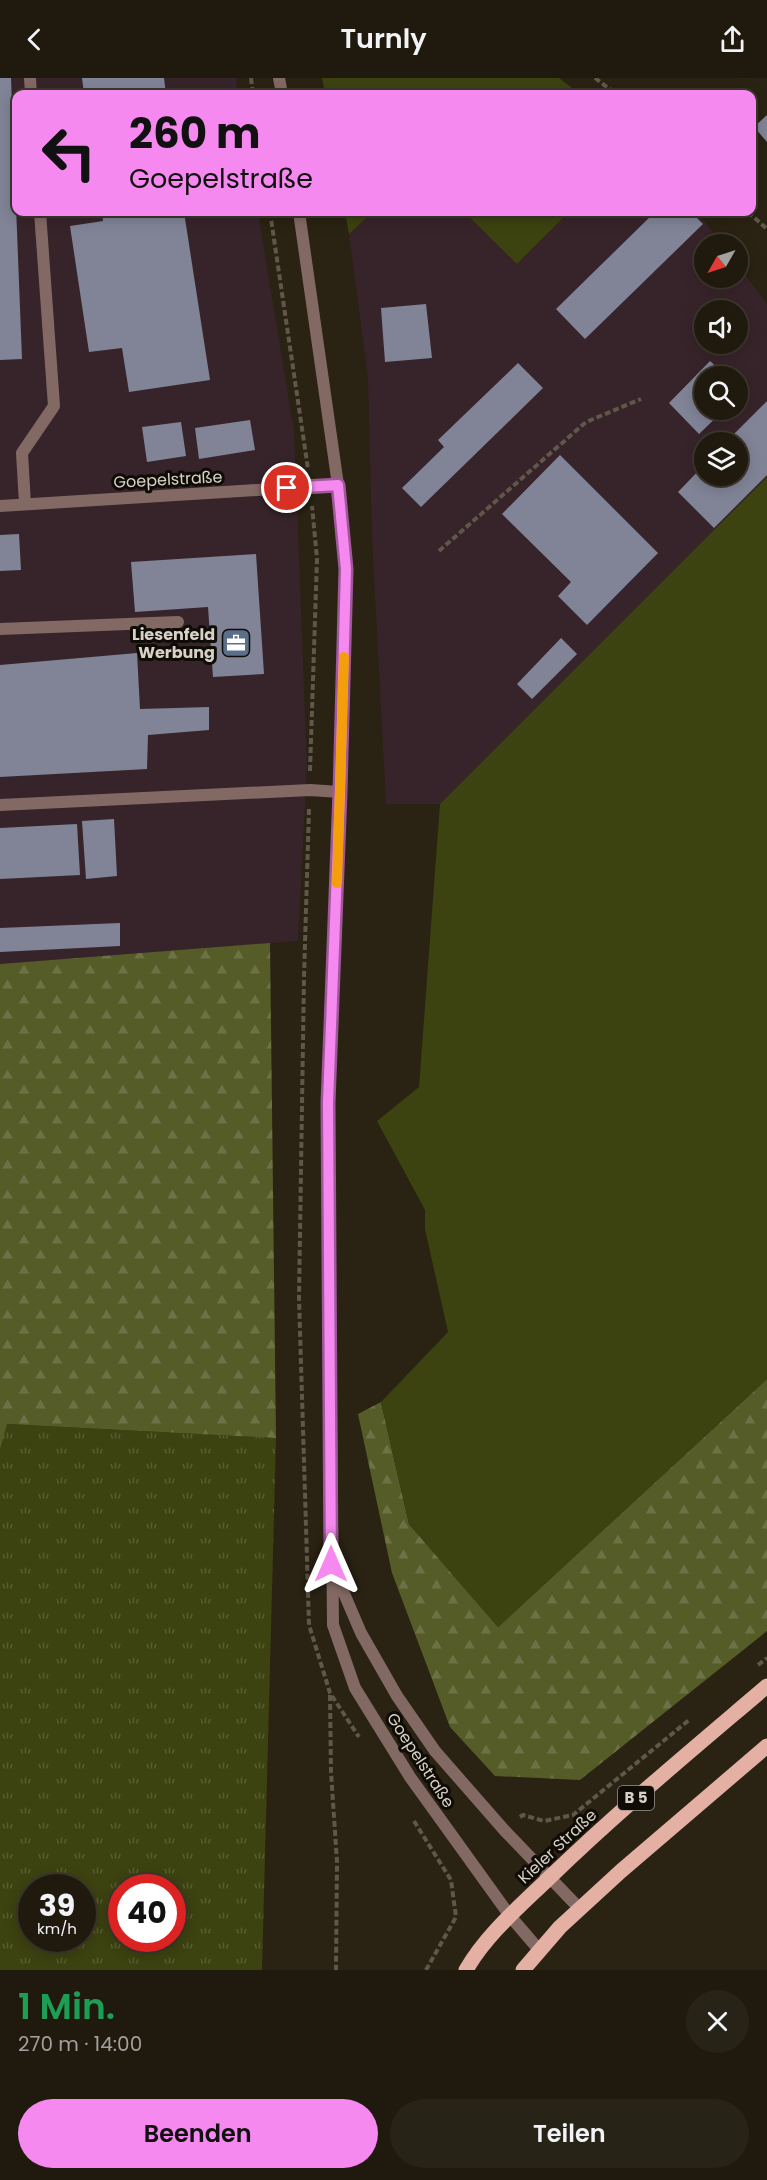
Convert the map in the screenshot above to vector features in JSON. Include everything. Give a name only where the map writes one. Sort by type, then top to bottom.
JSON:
[{"type":"main road","name":"Kieler Straße","points":[[510,1916],[592,1836],[767,1686]]},
{"type":"main road","name":"B 5","points":[[523,1970],[580,1909],[621,1871],[767,1746]]},
{"type":"main road","name":"B 5","points":[[466,1970],[473,1957],[510,1916]]},
{"type":"street","points":[[25,504],[22,453],[54,406],[40,216]]},
{"type":"street","name":"Goepelstraße","points":[[300,216],[338,485],[346,569],[328,1103],[333,1625],[355,1688],[410,1777],[510,1916],[540,1951]]},
{"type":"street","name":"Goepelstraße","points":[[0,506],[338,485]]},
{"type":"street","points":[[0,629],[178,622]]},
{"type":"street","points":[[0,805],[310,790],[340,792]]},
{"type":"street","name":"Goepelstraße","points":[[331,1564],[361,1633],[398,1696],[435,1752],[505,1831],[580,1909]]},
{"type":"path","points":[[595,78],[611,90]]},
{"type":"path","points":[[752,216],[767,229]]},
{"type":"path","points":[[439,551],[586,422],[641,399]]},
{"type":"path","points":[[750,1671],[767,1658]]},
{"type":"path","points":[[330,1693],[331,1772],[337,1862],[336,1970]]},
{"type":"path","points":[[505,1831],[523,1815],[544,1821],[573,1815],[698,1714]]},
{"type":"path","points":[[426,1970],[456,1917],[451,1880],[471,1862]]},
{"type":"shaded area","points":[[0,78],[236,78],[238,90],[12,90],[12,216],[259,216],[294,431],[307,765],[298,941],[0,964]]},
{"type":"shaded area","points":[[369,216],[468,216],[517,264],[565,216],[700,216],[714,234],[694,234],[694,288],[748,288],[748,278],[767,304],[767,477],[440,804],[386,804],[372,538],[368,378],[349,234]]},
{"type":"green space","points":[[322,78],[559,78],[575,90],[324,90]]},
{"type":"green space","points":[[346,216],[369,216],[349,234]]},
{"type":"green space","points":[[468,216],[565,216],[517,264]]},
{"type":"green space","points":[[767,477],[767,1379],[498,1627],[409,1524],[381,1402],[448,1332],[425,1229],[425,1210],[377,1121],[419,1087],[440,804]]},
{"type":"green space","points":[[270,943],[276,1438],[7,1424],[0,1450],[0,964]]},
{"type":"green space","points":[[767,1379],[767,1631],[580,1780],[495,1776],[450,1727],[392,1573],[358,1414],[381,1402],[409,1524],[498,1627]]},
{"type":"green space","points":[[6,1424],[276,1438],[262,1970],[0,1970],[0,1451]]},
{"type":"building","points":[[0,78],[11,78],[12,216],[16,216],[22,359],[0,360]]},
{"type":"building","points":[[82,78],[164,78],[166,90],[84,90]]},
{"type":"building","points":[[767,115],[767,142],[756,129],[756,125]]},
{"type":"building","points":[[102,216],[185,216],[210,380],[129,392],[122,348],[89,352],[70,226],[103,221]]},
{"type":"building","points":[[651,216],[695,216],[703,224],[585,339],[556,309]]},
{"type":"building","points":[[426,304],[432,358],[385,362],[381,308]]},
{"type":"building","points":[[710,361],[715,366],[705,366]]},
{"type":"building","points":[[518,363],[543,388],[421,507],[402,488],[444,447],[438,440]]},
{"type":"building","points":[[694,377],[694,420],[714,420],[701,432],[697,432],[669,403]]},
{"type":"building","points":[[767,401],[767,475],[714,528],[678,492],[694,475],[694,486],[748,486],[748,432],[736,432]]},
{"type":"building","points":[[250,420],[255,450],[199,459],[195,428]]},
{"type":"building","points":[[181,422],[186,456],[147,462],[142,427]]},
{"type":"building","points":[[560,455],[658,553],[587,625],[558,596],[571,582],[502,514]]},
{"type":"building","points":[[19,534],[21,570],[0,571],[0,535]]},
{"type":"building","name":"Liesenfeld Werbung","points":[[256,554],[264,674],[213,677],[208,607],[135,612],[131,562]]},
{"type":"building","points":[[561,638],[577,654],[532,699],[517,684]]},
{"type":"building","points":[[137,653],[140,709],[209,707],[209,730],[148,735],[147,769],[0,777],[0,665]]},
{"type":"building","points":[[114,819],[117,876],[86,879],[82,821]]},
{"type":"building","points":[[77,824],[80,875],[0,879],[0,828]]},
{"type":"building","points":[[120,923],[120,946],[0,952],[0,928]]},
{"type":"slow traffic","points":[[337,883],[344,657]]},
{"type":"place","name":"Liesenfeld Werbung","points":[[236,643]]},
{"type":"route","points":[[287,488],[338,485],[346,569],[328,1103],[331,1564]]}]
